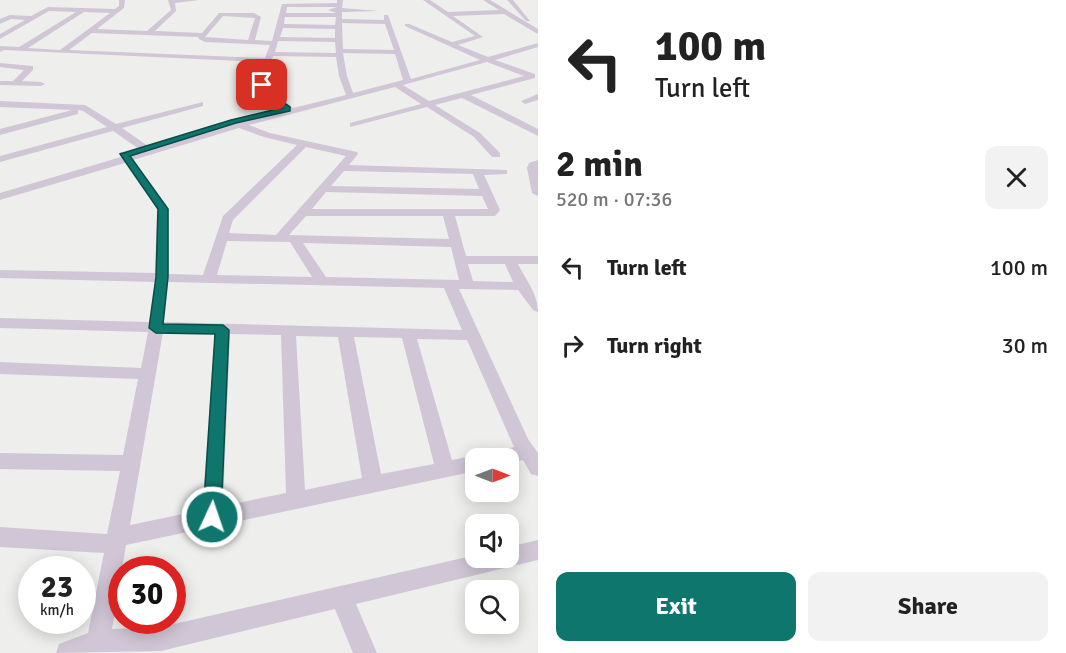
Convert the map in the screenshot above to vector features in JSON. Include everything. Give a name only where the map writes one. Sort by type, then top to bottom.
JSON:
[{"type":"street","points":[[68,9],[72,0]]},
{"type":"street","points":[[62,52],[122,7],[122,0]]},
{"type":"street","points":[[149,33],[174,10],[171,1],[196,0]]},
{"type":"street","points":[[426,0],[480,37],[450,45]]},
{"type":"street","points":[[486,0],[538,31]]},
{"type":"street","points":[[510,0],[538,31]]},
{"type":"street","points":[[290,1],[339,12]]},
{"type":"street","points":[[289,110],[262,88],[269,57],[282,26],[287,4],[387,19],[408,80]]},
{"type":"street","points":[[26,9],[116,12]]},
{"type":"street","points":[[0,37],[48,9]]},
{"type":"street","points":[[21,49],[83,10]]},
{"type":"street","points":[[282,26],[339,12],[376,11]]},
{"type":"street","points":[[339,12],[340,53],[350,95]]},
{"type":"street","points":[[446,14],[506,12]]},
{"type":"street","points":[[203,35],[221,14],[254,15],[258,16],[251,42]]},
{"type":"street","points":[[0,22],[10,16],[32,18]]},
{"type":"street","points":[[407,25],[450,45],[535,77]]},
{"type":"street","points":[[91,31],[203,35]]},
{"type":"street","points":[[173,42],[179,34]]},
{"type":"street","points":[[203,35],[203,40],[251,42],[339,40]]},
{"type":"street","points":[[0,192],[242,122],[538,44]]},
{"type":"street","points":[[1,49],[162,57],[269,57],[398,52]]},
{"type":"street","points":[[162,57],[168,49]]},
{"type":"street","points":[[0,65],[30,68],[16,83]]},
{"type":"street","points":[[518,71],[538,66]]},
{"type":"street","points":[[352,124],[427,102],[535,77]]},
{"type":"street","points":[[350,95],[397,85],[408,80]]},
{"type":"street","points":[[0,83],[41,84]]},
{"type":"street","points":[[397,85],[480,137],[496,155]]},
{"type":"street","points":[[462,94],[538,133]]},
{"type":"street","points":[[525,101],[538,97]]},
{"type":"street","points":[[0,104],[88,109],[147,150]]},
{"type":"street","points":[[0,159],[200,104]]},
{"type":"street","points":[[0,132],[88,109]]},
{"type":"street","points":[[242,122],[262,134],[353,155],[303,213],[287,238]]},
{"type":"street","points":[[210,278],[229,216],[304,143]]},
{"type":"street","points":[[0,147],[36,149]]},
{"type":"street","points":[[0,197],[126,156]]},
{"type":"street","points":[[98,641],[156,328],[162,277],[163,209],[126,156]]},
{"type":"street","points":[[538,164],[533,165],[532,168],[538,193]]},
{"type":"street","points":[[342,168],[503,172]]},
{"type":"street","points":[[303,213],[491,213],[494,210],[477,171]]},
{"type":"street","points":[[323,189],[486,192]]},
{"type":"street","points":[[448,214],[467,283]]},
{"type":"street","points":[[222,237],[456,243]]},
{"type":"street","points":[[287,238],[321,280]]},
{"type":"street","points":[[461,260],[538,260]]},
{"type":"street","points":[[510,260],[522,286],[538,307]]},
{"type":"street","points":[[0,274],[522,286]]},
{"type":"street","points":[[449,283],[527,452],[538,468]]},
{"type":"street","points":[[0,323],[473,335]]},
{"type":"street","points":[[212,517],[223,330]]},
{"type":"street","points":[[288,331],[296,500]]},
{"type":"street","points":[[345,332],[373,484]]},
{"type":"street","points":[[408,333],[445,469]]},
{"type":"street","points":[[0,368],[147,374]]},
{"type":"street","points":[[519,454],[527,452]]},
{"type":"street","points":[[0,461],[131,464]]},
{"type":"street","points":[[0,537],[117,541],[212,517],[465,464]]},
{"type":"street","points":[[519,555],[538,550]]},
{"type":"street","points":[[68,653],[98,641],[162,646],[466,568]]},
{"type":"street","points":[[342,598],[365,653]]},
{"type":"route","points":[[212,517],[223,330],[156,328],[162,277],[163,209],[124,154],[287,109],[267,94],[262,85]]}]
